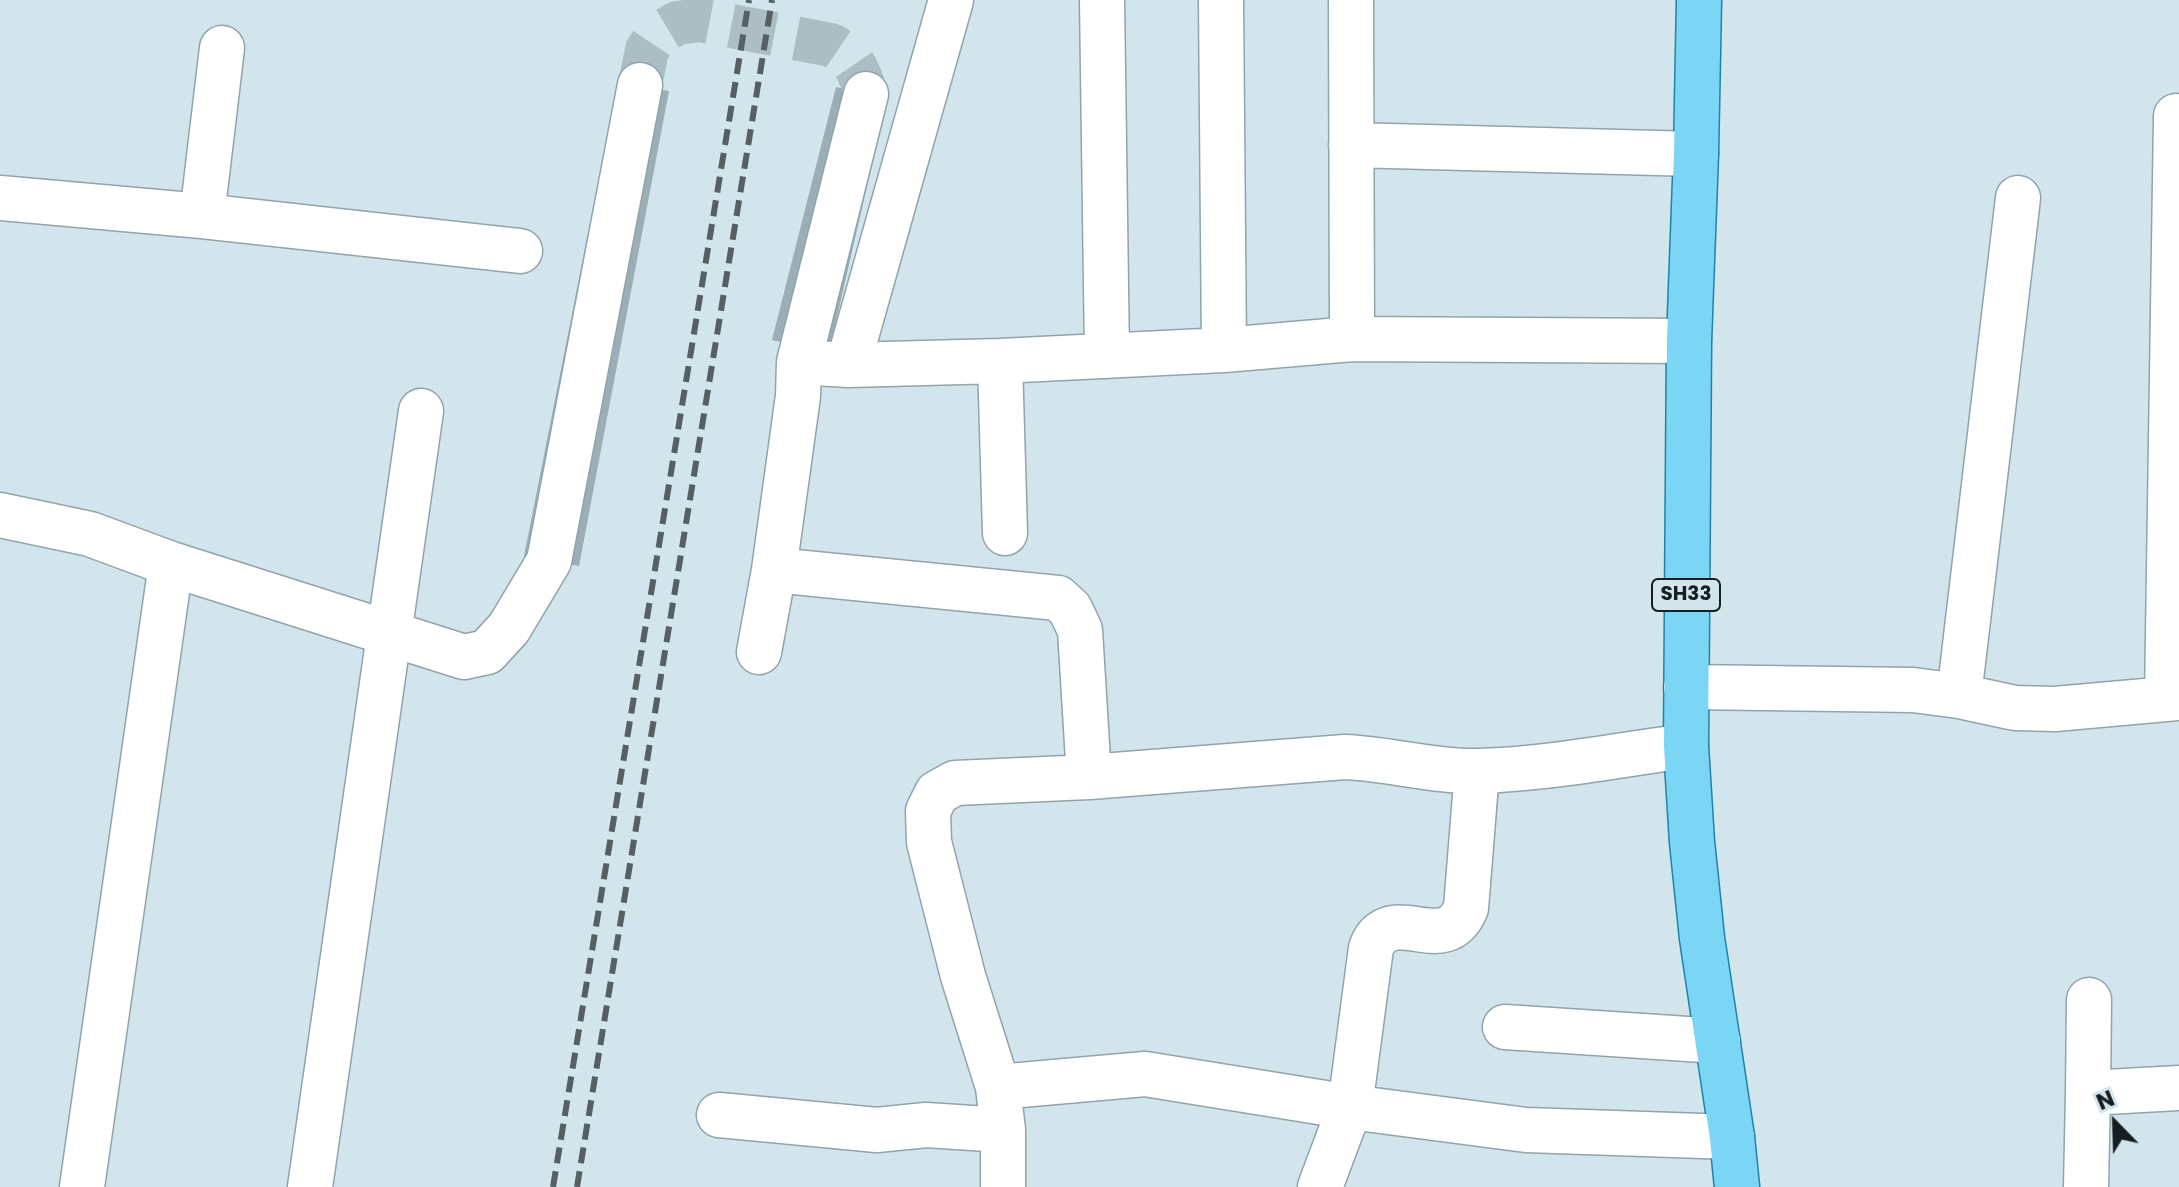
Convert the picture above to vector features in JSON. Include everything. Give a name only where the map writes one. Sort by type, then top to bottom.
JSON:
[{"type":"main road","name":"SH33","points":[[1699,0],[1689,341],[1686,746],[1702,938],[1737,1187]]},
{"type":"street","points":[[848,365],[951,0]]},
{"type":"street","points":[[1102,0],[1107,356]]},
{"type":"street","points":[[1221,0],[1224,350]]},
{"type":"street","points":[[1351,0],[1352,339]]},
{"type":"street","points":[[202,216],[222,48]]},
{"type":"street","points":[[0,515],[90,534],[171,564],[464,657],[487,652],[509,628],[549,561],[640,85]]},
{"type":"street","points":[[759,652],[774,570],[798,396],[799,362],[866,94]]},
{"type":"street","points":[[1686,687],[1899,690],[1959,696],[2015,708],[2055,709],[2173,698],[2176,116]]},
{"type":"street","points":[[1351,145],[1696,154]]},
{"type":"street","points":[[0,198],[202,216],[520,251]]},
{"type":"street","points":[[1959,696],[2018,198]]},
{"type":"street","points":[[799,362],[848,365],[1000,361],[1224,350],[1352,339],[1689,341]]},
{"type":"street","points":[[1000,361],[1005,533]]},
{"type":"street","points":[[310,1187],[421,411]]},
{"type":"street","points":[[82,1187],[171,564]]},
{"type":"street","points":[[774,570],[1058,598],[1070,609],[1080,630],[1089,777]]},
{"type":"street","points":[[1003,1187],[1003,1130],[998,1087],[955,947],[929,842],[928,811],[937,793],[955,783],[1089,777],[1345,757],[1477,771],[1686,746]]},
{"type":"street","points":[[1320,1187],[1350,1107],[1371,948],[1378,936],[1393,928],[1449,929],[1460,921],[1466,908],[1477,771]]},
{"type":"street","points":[[2086,1187],[2089,1000]]},
{"type":"street","points":[[1505,1027],[1718,1041]]},
{"type":"street","points":[[998,1087],[1145,1074],[1350,1107],[1526,1130],[1732,1137]]},
{"type":"street","points":[[2088,1093],[2179,1088]]},
{"type":"street","points":[[719,1115],[877,1130],[926,1125],[1003,1130]]},
{"type":"building","points":[[618,82],[669,91],[579,566],[524,556]]},
{"type":"building","points":[[836,87],[887,99],[829,352],[772,340]]},
{"type":"tunnel","points":[[640,85],[647,50],[657,35],[677,23],[700,20],[831,45],[854,65],[866,94]]},
{"type":"railway","points":[[553,1187],[749,0]]},
{"type":"railway","points":[[577,1187],[772,0]]}]
